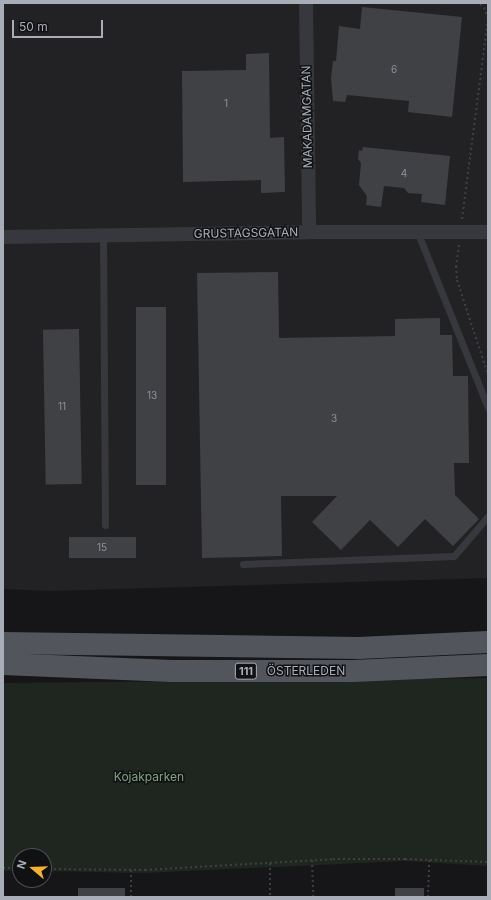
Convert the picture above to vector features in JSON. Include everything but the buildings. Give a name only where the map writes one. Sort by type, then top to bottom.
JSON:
[{"type":"main road","name":"ÖSTERLEDEN","points":[[3,644],[358,648],[488,642]]},
{"type":"main road","name":"ÖSTERLEDEN","points":[[3,664],[172,671],[353,670],[488,665]]},
{"type":"street","name":"MAKADAMGATAN","points":[[306,3],[309,232]]},
{"type":"street","name":"GRUSTAGSGATAN","points":[[3,237],[461,230],[488,232]]},
{"type":"lane","points":[[417,231],[488,408]]},
{"type":"lane","points":[[103,235],[105,525]]},
{"type":"lane","points":[[243,564],[454,556],[488,516]]},
{"type":"path","points":[[479,3],[485,9],[488,19],[456,266],[457,280],[488,375]]},
{"type":"path","points":[[312,860],[312,897]]},
{"type":"path","points":[[52,869],[131,870],[312,860],[429,860],[488,862]]},
{"type":"path","points":[[428,897],[429,860]]},
{"type":"path","points":[[270,863],[270,897]]},
{"type":"path","points":[[131,870],[131,897]]},
{"type":"shaded area","points":[[3,3],[488,3],[488,578],[50,591],[3,589]]},
{"type":"green space","name":"Kojakparken","points":[[488,678],[488,866],[405,861],[144,873],[52,871],[52,848],[12,848],[12,871],[3,871],[3,683]]}]
